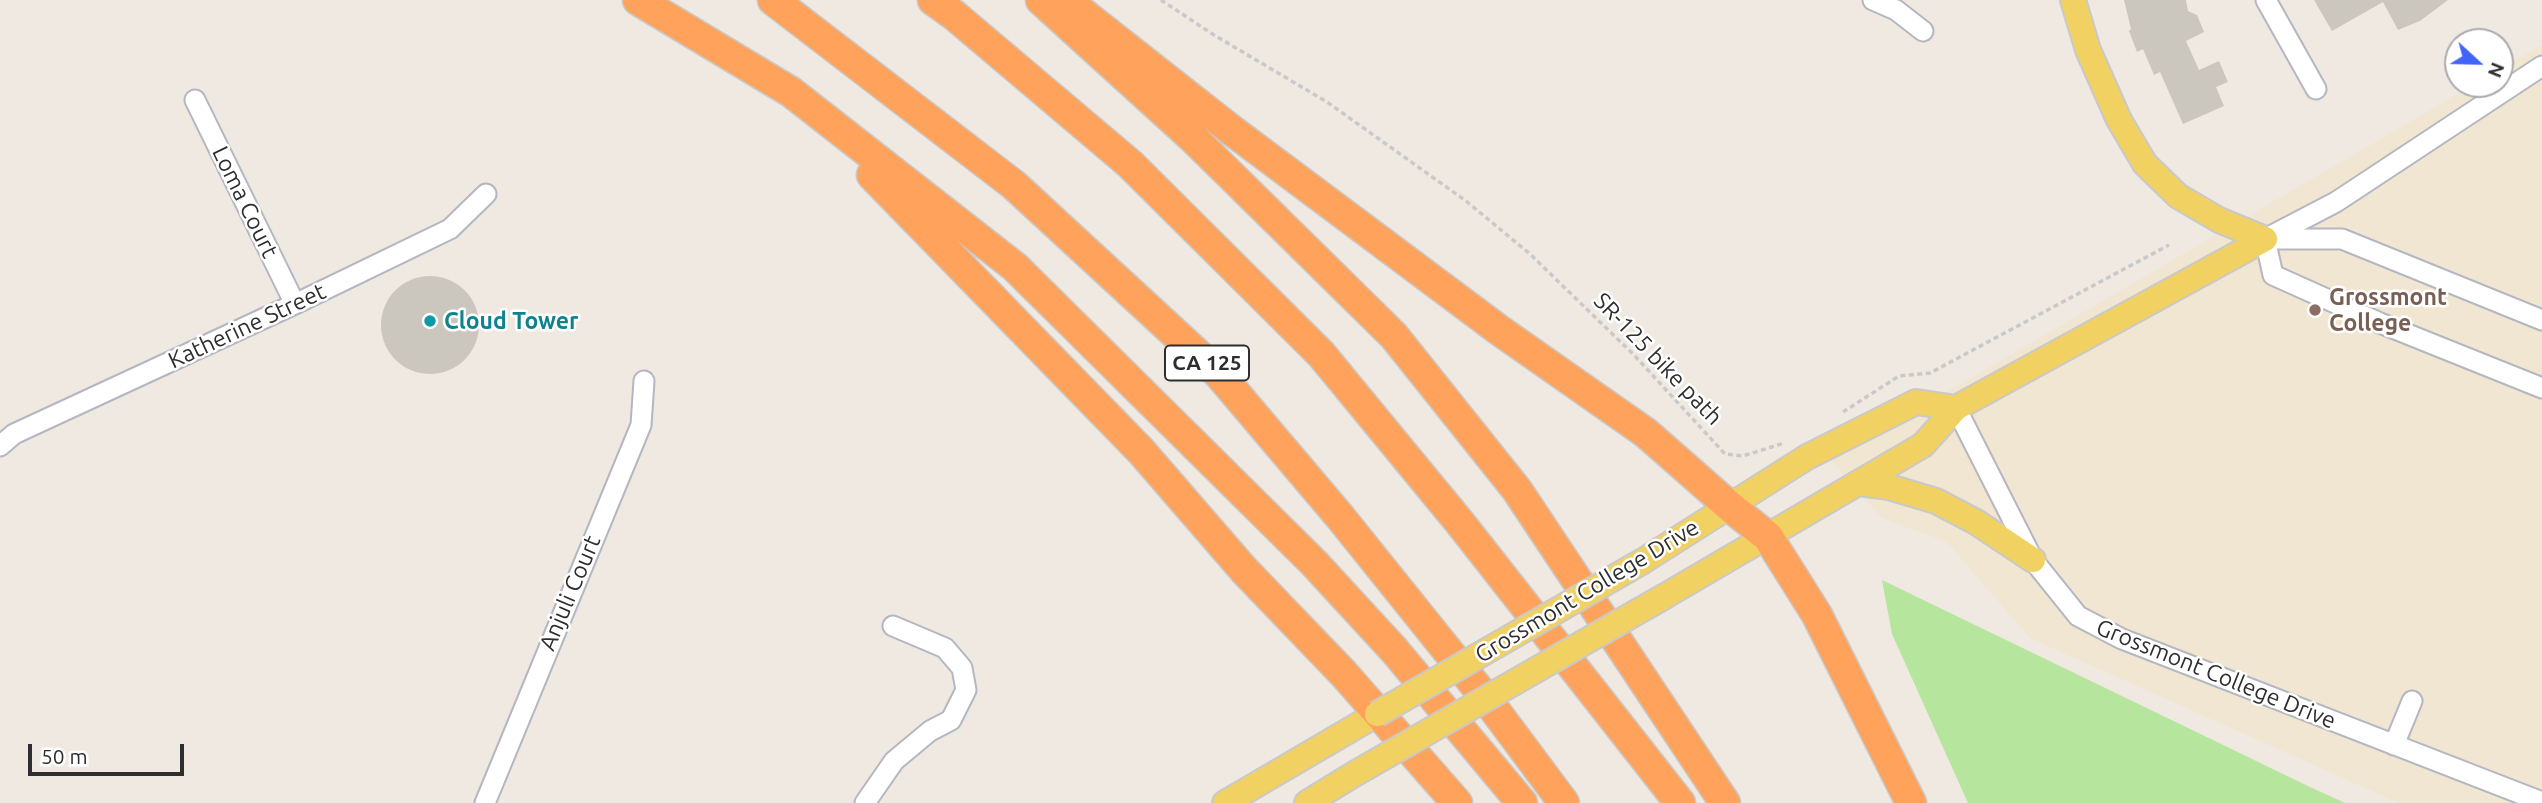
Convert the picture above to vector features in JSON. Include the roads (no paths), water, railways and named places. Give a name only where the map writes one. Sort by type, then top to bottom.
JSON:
[{"type":"highway","points":[[638,0],[791,93],[1015,267],[1314,563],[1395,651],[1522,803]]},
{"type":"highway","name":"CA 125","points":[[773,0],[1014,185],[1219,374],[1341,518],[1488,701],[1564,803]]},
{"type":"highway","points":[[933,0],[1130,164],[1321,354],[1461,524],[1680,803]]},
{"type":"highway","points":[[1041,0],[1194,139],[1394,336],[1517,490],[1726,803]]},
{"type":"highway","points":[[1066,0],[1230,128],[1499,330],[1646,433],[1768,537],[1817,615],[1911,803]]},
{"type":"highway","points":[[791,93],[1141,451],[1244,570],[1344,674],[1457,803]]},
{"type":"main road","points":[[2073,0],[2088,50],[2119,120],[2145,164],[2178,196],[2219,219],[2265,239]]},
{"type":"main road","name":"Grossmont College Drive","points":[[1307,803],[1923,445],[1956,408],[2265,239]]},
{"type":"main road","name":"Grossmont College Drive","points":[[1225,803],[1643,561],[1807,457],[1916,402],[1956,408]]},
{"type":"main road","points":[[1859,483],[1889,487],[1936,501],[1976,522],[2033,560]]},
{"type":"street","points":[[1873,0],[1896,10],[1923,32]]},
{"type":"street","points":[[2266,0],[2316,89]]},
{"type":"street","name":"Grossmont College Drive","points":[[2265,239],[2336,202],[2542,66]]},
{"type":"street","name":"Loma Court","points":[[195,100],[295,304]]},
{"type":"street","name":"Katherine Street","points":[[0,446],[14,434],[450,229],[486,194]]},
{"type":"street","points":[[2542,320],[2342,239],[2265,239],[2273,275],[2380,323],[2542,388]]},
{"type":"street","name":"Anjuli Court","points":[[485,803],[641,425],[644,382]]},
{"type":"street","name":"Grossmont College Drive","points":[[1956,408],[2033,560],[2078,616],[2122,639],[2542,802]]},
{"type":"street","points":[[865,803],[894,761],[921,738],[951,720],[966,690],[962,668],[945,648],[893,626]]},
{"type":"street","points":[[2394,745],[2412,701]]},
{"type":"place","name":"Grossmont College","points":[[2315,310]]},
{"type":"place","name":"Cloud Tower","points":[[430,321]]}]
